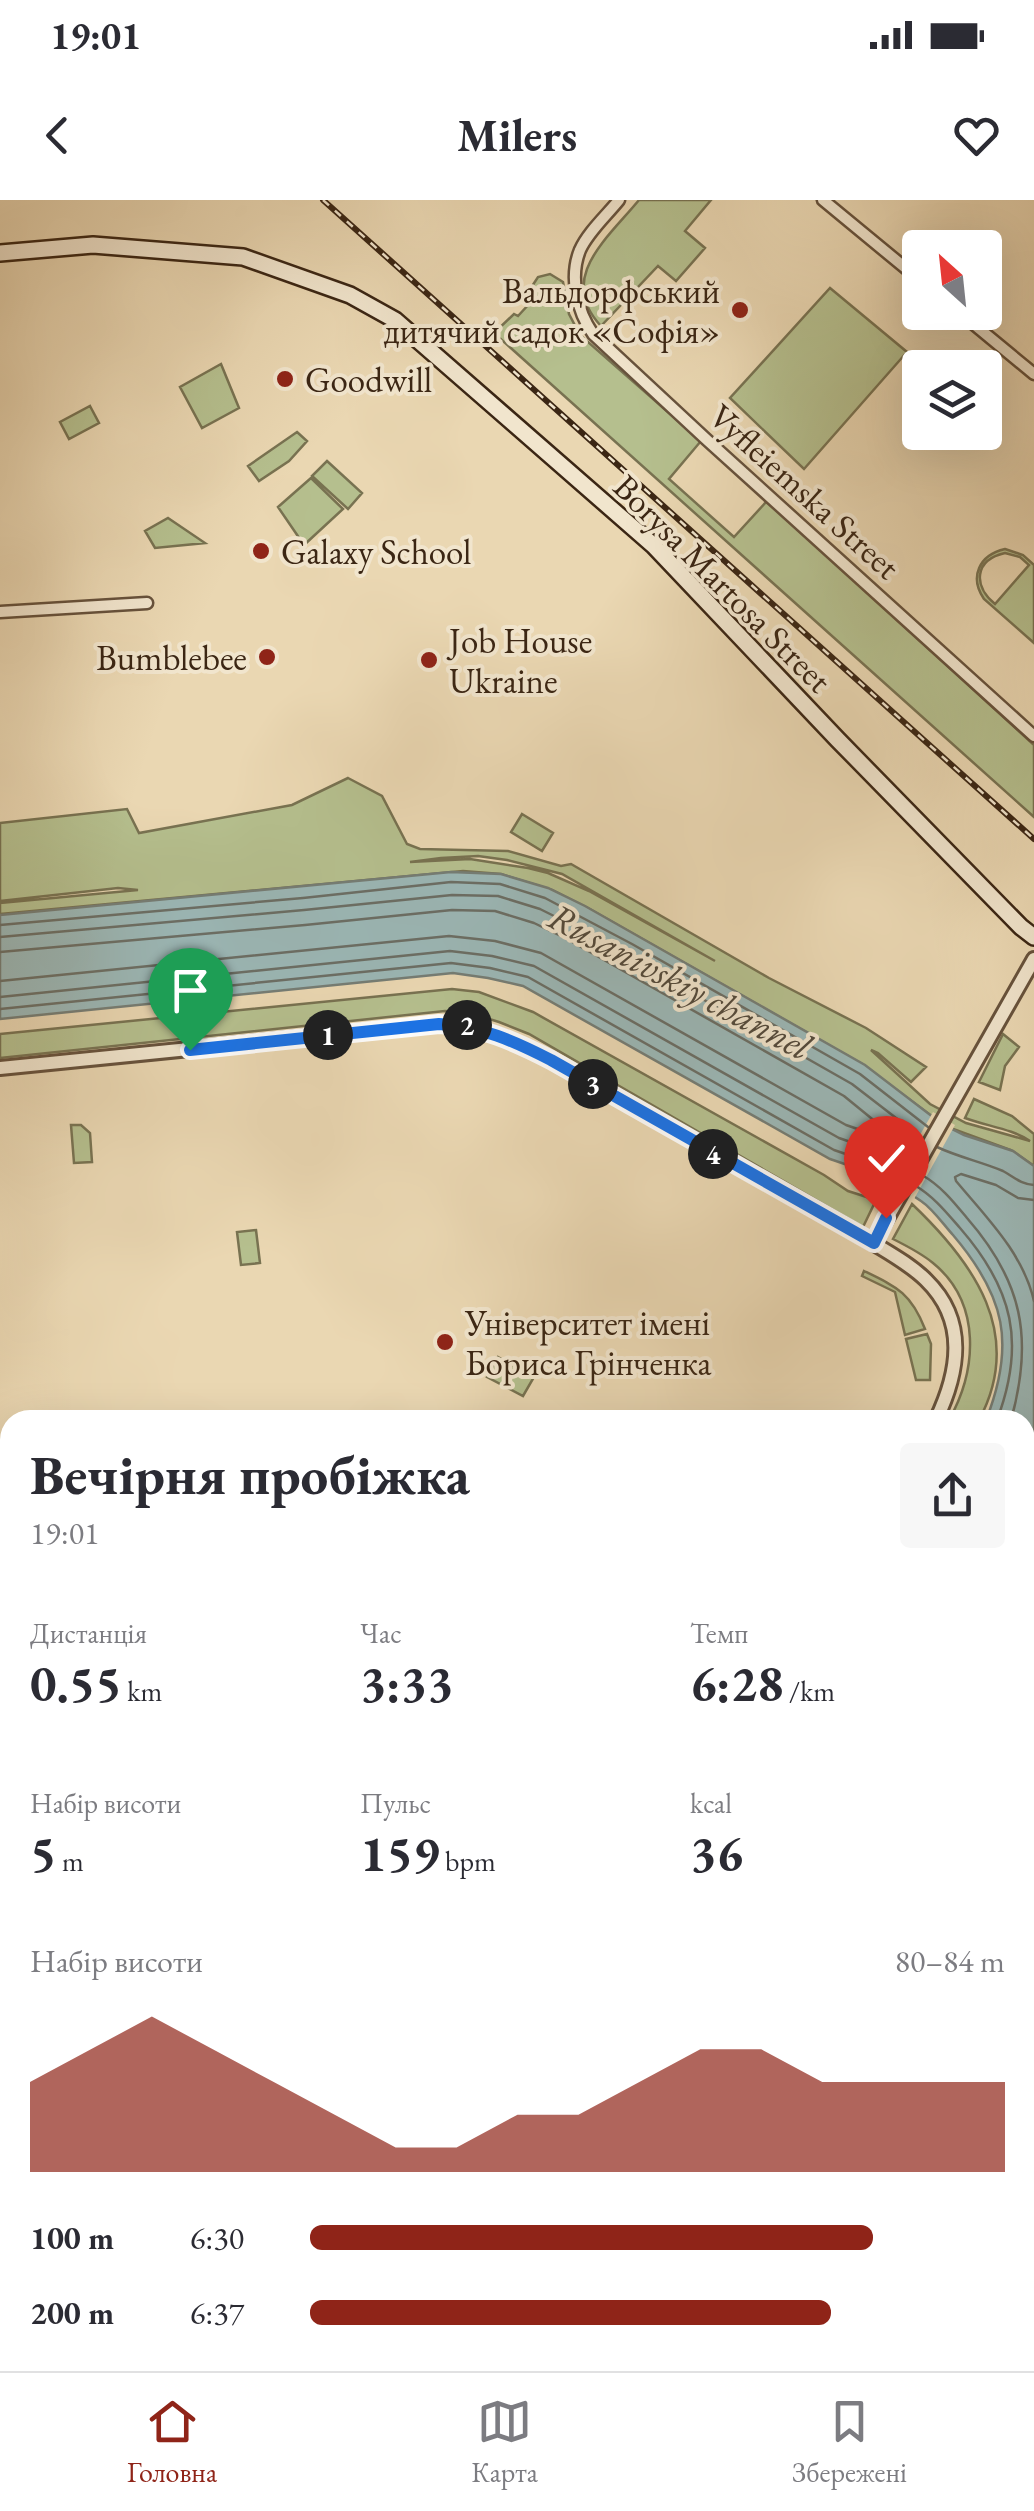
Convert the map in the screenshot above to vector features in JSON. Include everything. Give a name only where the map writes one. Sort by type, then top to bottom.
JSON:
[{"type":"main road","name":"Borysa Martosa Street","points":[[0,253],[93,245],[243,257],[376,308],[413,334],[654,546],[880,783],[1034,937]]},
{"type":"street","name":"Vyfleiemska Street","points":[[619,200],[583,245],[576,267],[578,303],[593,334],[1034,736]]},
{"type":"street","points":[[824,200],[902,265]]},
{"type":"street","points":[[981,330],[1034,374]]},
{"type":"street","points":[[0,612],[146,603]]},
{"type":"street","points":[[874,1243],[1034,958]]},
{"type":"street","points":[[0,1068],[439,1024],[464,1025],[509,1039],[874,1243],[923,1276],[946,1308],[956,1351],[954,1376],[940,1410]]},
{"type":"green space","points":[[639,200],[711,200],[685,231],[705,248],[676,281],[658,266],[601,326],[588,308],[585,275],[601,244]]},
{"type":"green space","points":[[550,274],[563,282],[569,314],[580,335],[701,441],[669,479],[734,537],[767,501],[1034,745],[1034,817],[494,333],[529,304],[523,300],[538,277]]},
{"type":"green space","points":[[830,288],[905,350],[804,469],[730,398]]},
{"type":"green space","points":[[221,364],[239,408],[202,428],[180,387]]},
{"type":"green space","points":[[90,406],[99,423],[69,439],[60,422]]},
{"type":"green space","points":[[297,432],[307,441],[289,461],[259,481],[248,466]]},
{"type":"green space","points":[[327,461],[362,493],[348,509],[312,476]]},
{"type":"green space","points":[[311,478],[343,509],[304,545],[278,507]]},
{"type":"green space","points":[[168,518],[205,543],[155,548],[145,531]]},
{"type":"green space","points":[[1005,549],[1023,555],[1034,565],[1034,643],[980,591],[979,568],[996,552]],"holes":[[[1005,553],[1020,557],[1029,565],[995,604],[980,582],[982,567]]]},
{"type":"green space","points":[[348,778],[382,796],[407,844],[420,849],[508,851],[561,866],[571,864],[769,978],[866,1028],[926,1067],[911,1082],[871,1050],[930,1104],[966,1123],[1030,1141],[965,1118],[974,1099],[1012,1116],[1034,1134],[1034,1166],[1011,1150],[945,1126],[862,1064],[588,908],[552,890],[501,874],[463,871],[0,914],[0,903],[138,890],[118,888],[0,901],[0,823],[127,809],[139,833],[292,805]],"holes":[[[478,856],[562,874],[715,961],[589,891],[548,873],[470,859],[410,862]]]},
{"type":"green space","points":[[522,814],[553,833],[542,851],[511,832]]},
{"type":"green space","points":[[452,989],[479,992],[533,1012],[848,1191],[876,1200],[863,1227],[529,1034],[470,1013],[445,1011],[0,1058],[0,1034]]},
{"type":"green space","points":[[1003,1034],[1019,1047],[1005,1066],[1000,1090],[979,1082]]},
{"type":"green space","points":[[71,1125],[81,1125],[90,1133],[92,1162],[74,1163]]},
{"type":"green space","points":[[912,1204],[973,1276],[994,1329],[997,1358],[983,1410],[954,1410],[969,1359],[967,1317],[960,1297],[949,1279],[928,1259],[893,1239]]},
{"type":"green space","points":[[256,1230],[260,1263],[241,1265],[237,1232]]},
{"type":"green space","points":[[864,1271],[902,1292],[925,1329],[905,1335],[895,1292],[862,1276]]},
{"type":"green space","points":[[927,1334],[931,1344],[930,1380],[916,1380],[906,1339]]},
{"type":"green space","points":[[498,1357],[534,1377],[523,1396],[487,1377]]},
{"type":"water","name":"Rusanivskiy channel","points":[[451,872],[501,874],[548,888],[865,1065],[942,1124],[1013,1151],[1034,1166],[1034,1410],[989,1410],[1001,1368],[1000,1322],[994,1300],[971,1257],[925,1204],[900,1188],[830,1159],[523,986],[453,973],[0,1019],[0,915]]},
{"type":"pier","points":[[933,1112],[955,1125],[913,1201],[890,1188]]},
{"type":"railway","points":[[323,200],[1034,839]]},
{"type":"place","name":"Вальдорфський дитячий садок «Софія»","points":[[740,310]]},
{"type":"place","name":"Goodwill","points":[[285,379]]},
{"type":"place","name":"Galaxy School","points":[[261,551]]},
{"type":"place","name":"Bumblebee","points":[[267,657]]},
{"type":"place","name":"Job House Ukraine","points":[[429,660]]},
{"type":"place","name":"Університет імені Бориса Грінченка","points":[[445,1342]]},
{"type":"route","points":[[190,1050],[439,1024],[480,1028],[551,1060],[874,1243],[886,1218]]}]
